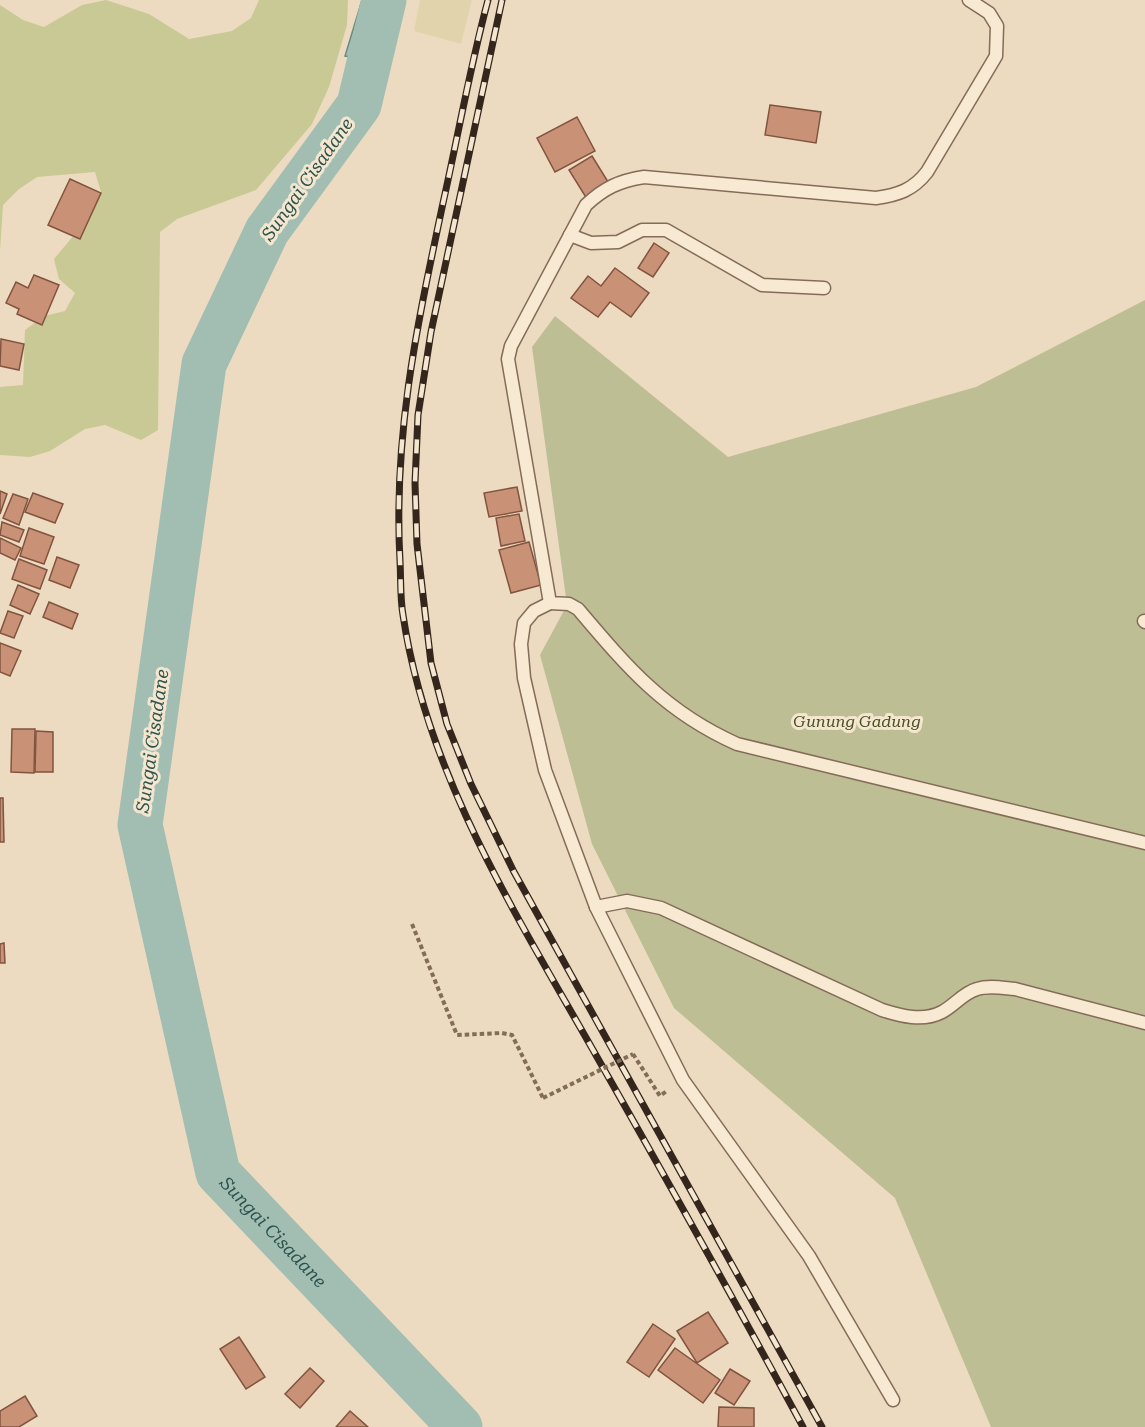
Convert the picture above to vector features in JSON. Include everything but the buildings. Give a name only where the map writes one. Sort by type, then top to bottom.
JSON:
[{"type":"lane","points":[[550,603],[508,359],[511,346],[586,205],[601,191],[621,181],[644,177],[876,198],[907,191],[927,172],[996,56],[997,26],[989,14],[969,0]]},
{"type":"lane","points":[[570,235],[591,243],[618,242],[642,230],[666,230],[762,285],[824,288]]},
{"type":"lane","points":[[892,1400],[809,1256],[683,1080],[596,907],[545,770],[524,678],[521,644],[524,622],[534,610],[550,603],[569,604],[578,609],[631,672],[654,694],[712,733],[737,744],[1145,843]]},
{"type":"lane","points":[[596,907],[627,901],[661,908],[882,1010],[900,1015],[928,1016],[942,1012],[968,992],[979,988],[996,987],[1015,989],[1145,1023]]},
{"type":"path","points":[[411,924],[457,1035],[502,1033],[512,1035],[543,1098],[633,1054],[660,1096],[683,1080]]},
{"type":"shaded area","points":[[362,0],[404,0],[389,45],[388,61],[345,56]]},
{"type":"shaded area","points":[[420,0],[472,0],[461,44],[414,31]]},
{"type":"green space","points":[[106,0],[149,14],[189,39],[232,31],[251,18],[259,0],[348,0],[347,25],[329,87],[312,124],[256,190],[177,219],[160,232],[158,430],[141,440],[105,425],[85,429],[50,451],[30,457],[0,455],[0,387],[23,385],[25,330],[44,316],[65,311],[75,293],[59,279],[54,259],[80,228],[101,192],[95,172],[37,177],[19,189],[3,205],[0,251],[0,5],[23,20],[44,27],[82,5]]},
{"type":"green space","name":"Gunung Gadung","points":[[1145,300],[1145,1427],[991,1427],[895,1198],[674,1008],[592,844],[540,655],[567,605],[532,347],[555,316],[728,457],[976,387]]},
{"type":"waterway","name":"Sungai Cisadane","points":[[384,0],[359,105],[267,231],[204,364],[140,825],[218,1173],[460,1427]]},
{"type":"railway","points":[[488,0],[424,293],[404,425],[399,514],[401,595],[415,675],[432,733],[479,844],[803,1427]]},
{"type":"railway","points":[[502,0],[431,332],[418,415],[415,483],[417,544],[431,663],[447,724],[471,784],[514,872],[822,1427]]}]
